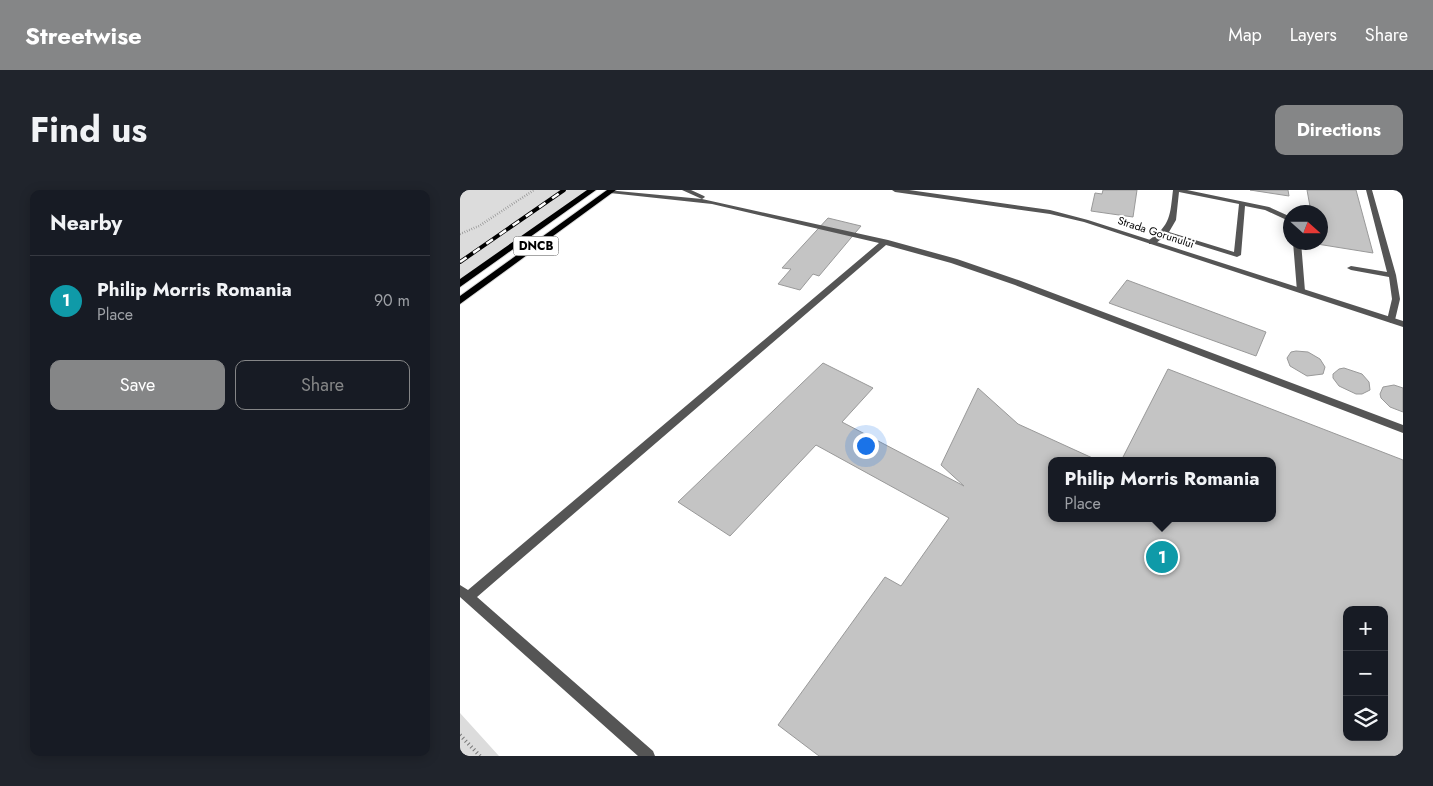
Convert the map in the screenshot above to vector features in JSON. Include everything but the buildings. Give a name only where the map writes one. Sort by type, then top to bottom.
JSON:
[{"type":"main road","name":"DNCB","points":[[460,284],[592,190]]},
{"type":"main road","name":"DNCB","points":[[460,301],[611,191]]},
{"type":"street","points":[[685,190],[712,202]]},
{"type":"street","name":"Strada Gorunului","points":[[895,190],[1050,212],[1152,242],[1403,324]]},
{"type":"street","points":[[1152,242],[1166,233],[1173,221],[1176,190],[1242,203],[1278,212],[1283,215]]},
{"type":"street","points":[[1369,190],[1392,275],[1396,299],[1391,320]]},
{"type":"street","points":[[611,191],[712,202],[885,242],[954,261],[1018,282],[1403,429]]},
{"type":"street","points":[[1166,233],[1237,254],[1242,203]]},
{"type":"street","points":[[648,756],[464,594],[885,242]]},
{"type":"street","points":[[1298,250],[1301,291]]},
{"type":"street","points":[[1351,268],[1392,275]]},
{"type":"path","points":[[460,234],[479,226],[534,190]]},
{"type":"path","points":[[460,735],[480,756]]},
{"type":"shaded area","points":[[460,190],[592,190],[460,284]]},
{"type":"shaded area","points":[[460,713],[499,756],[460,756]]},
{"type":"railway","points":[[460,262],[564,190]]},
{"type":"place","name":"Philip Morris Romania","points":[[1162,557]]}]
